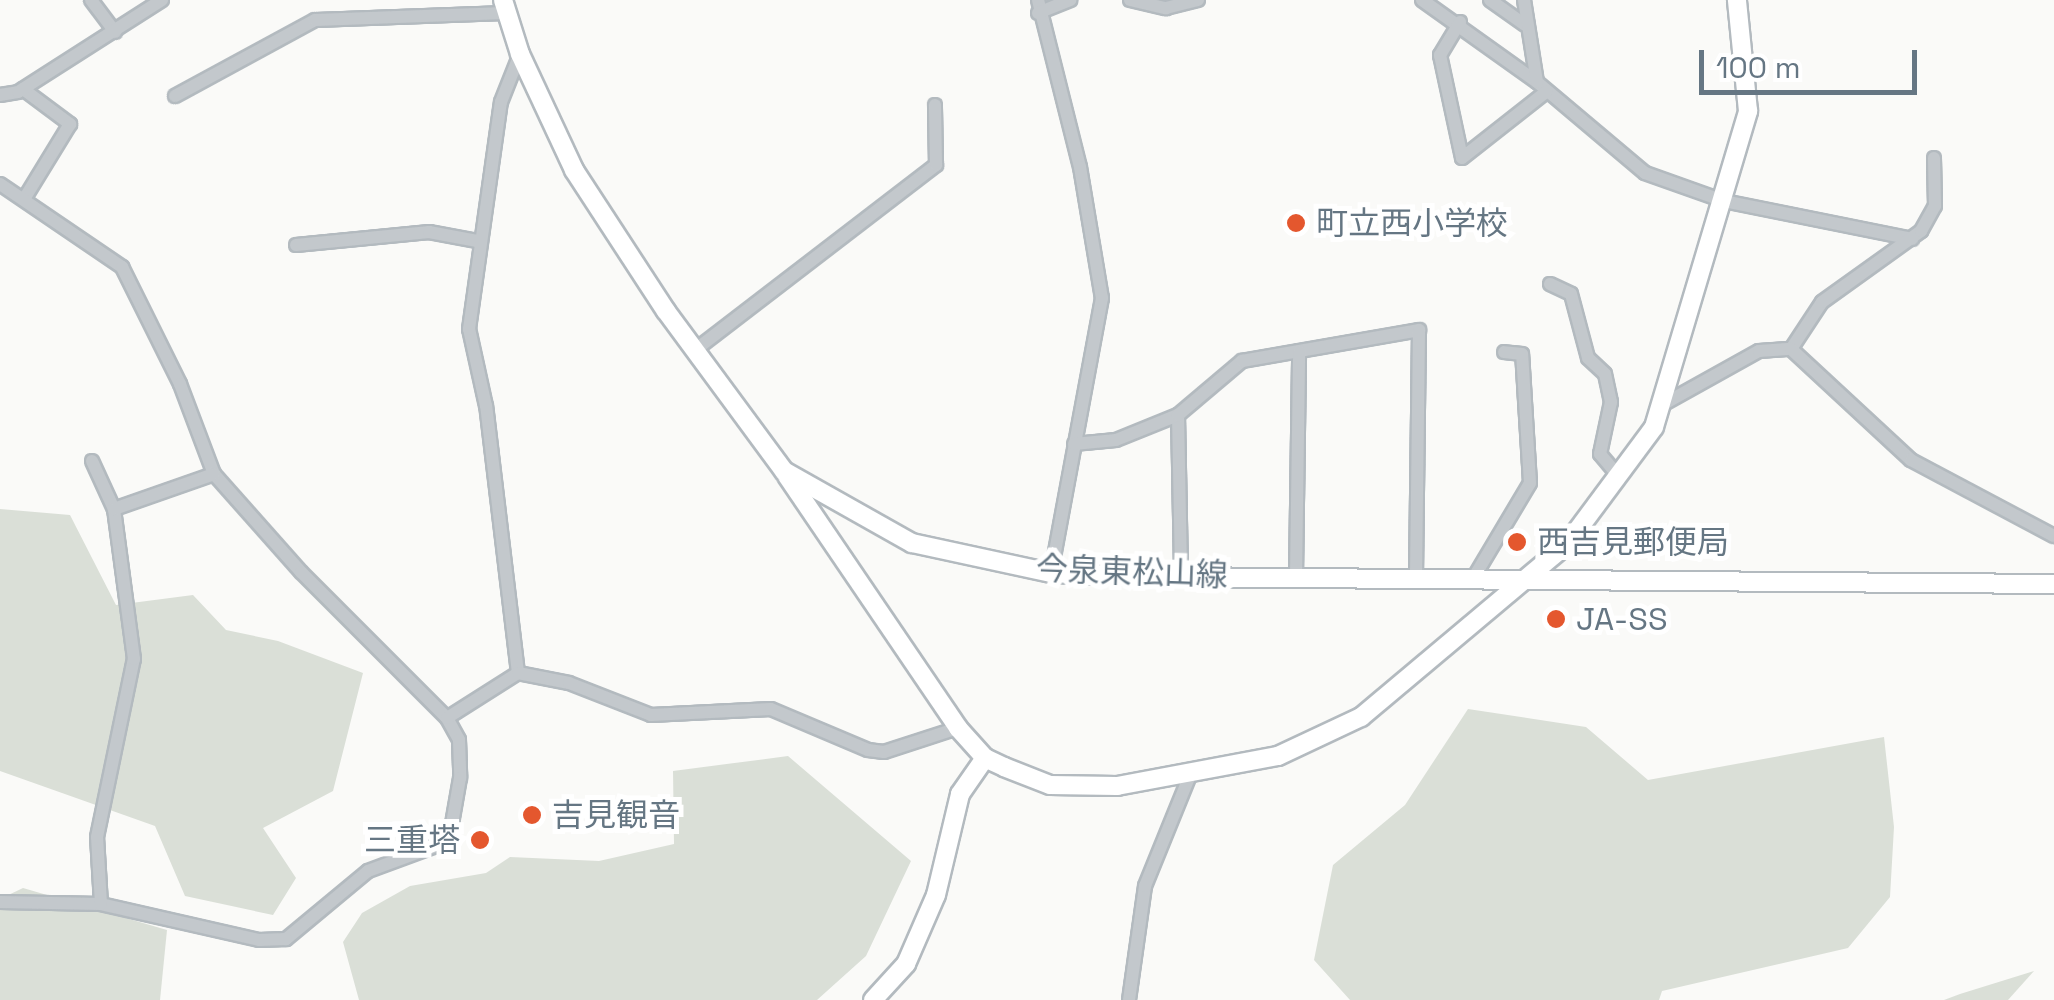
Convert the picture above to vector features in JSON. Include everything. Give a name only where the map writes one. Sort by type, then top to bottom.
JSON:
[{"type":"street","points":[[91,0],[115,32]]},
{"type":"street","points":[[0,95],[23,89],[162,0]]},
{"type":"street","points":[[1052,573],[1102,298],[1080,167],[1038,7],[1070,0]]},
{"type":"street","points":[[1130,0],[1166,8],[1198,0]]},
{"type":"street","points":[[1422,0],[1460,22],[1645,173],[1724,201],[1912,240]]},
{"type":"street","points":[[1490,0],[1525,25]]},
{"type":"street","points":[[1524,0],[1525,25],[1542,87]]},
{"type":"street","points":[[784,471],[958,728],[985,758],[1068,786],[1190,775],[1278,756],[1361,717],[1568,544],[1654,426],[1748,111],[1736,0]]},
{"type":"street","points":[[174,96],[315,20],[505,6]]},
{"type":"street","name":"今泉東松山線","points":[[505,6],[520,54],[574,170],[694,350],[784,471],[912,543],[1052,573],[2054,584]]},
{"type":"street","points":[[1460,22],[1440,55],[1462,158],[1542,87]]},
{"type":"street","points":[[518,673],[486,406],[470,330],[477,242],[501,102],[520,54]]},
{"type":"street","points":[[23,89],[70,124],[24,199]]},
{"type":"street","points":[[694,350],[936,165],[935,105]]},
{"type":"street","points":[[1791,348],[1822,302],[1912,240],[1935,206],[1934,158]]},
{"type":"street","points":[[0,184],[122,267],[180,384],[214,474],[447,718],[459,740],[460,778],[450,842],[368,871],[302,932],[259,940],[101,904],[0,902]]},
{"type":"street","points":[[296,245],[429,232],[477,242]]},
{"type":"street","points":[[1550,284],[1571,294],[1588,358],[1605,374],[1611,402],[1600,454],[1620,477]]},
{"type":"street","points":[[1074,444],[1116,440],[1178,414],[1242,361],[1419,330],[1416,577]]},
{"type":"street","points":[[1660,406],[1759,351],[1791,348],[1911,460],[2054,536]]},
{"type":"street","points":[[1296,576],[1300,351]]},
{"type":"street","points":[[1474,578],[1530,483],[1522,354],[1504,352]]},
{"type":"street","points":[[1178,414],[1181,577]]},
{"type":"street","points":[[92,460],[114,509],[134,659],[97,837],[101,904]]},
{"type":"street","points":[[114,509],[214,474]]},
{"type":"street","points":[[447,718],[518,673],[568,682],[651,715],[771,708],[868,750],[884,752],[958,728]]},
{"type":"street","points":[[873,1000],[906,964],[936,895],[960,794],[985,758]]},
{"type":"street","points":[[1129,1000],[1145,886],[1190,775]]},
{"type":"shaded area","points":[[0,509],[70,515],[116,605],[193,595],[226,630],[278,641],[363,673],[333,791],[263,828],[296,878],[273,915],[185,896],[155,826],[0,771]]},
{"type":"shaded area","points":[[1468,709],[1586,727],[1648,780],[1884,737],[1894,827],[1890,897],[1848,948],[1662,991],[1659,1000],[1350,1000],[1314,960],[1333,865],[1405,805]]},
{"type":"shaded area","points":[[788,756],[911,861],[866,956],[817,1000],[359,1000],[343,942],[362,913],[410,886],[486,873],[510,857],[599,861],[674,844],[673,771]]},
{"type":"shaded area","points":[[23,888],[167,930],[160,1000],[0,1000],[0,899]]},
{"type":"shaded area","points":[[2034,971],[2008,1000],[1944,1000],[1960,994]]},
{"type":"place","name":"町立西小学校","points":[[1296,223]]},
{"type":"place","name":"西吉見郵便局","points":[[1517,542]]},
{"type":"place","name":"JA-SS","points":[[1556,619]]},
{"type":"place","name":"吉見観音","points":[[532,815]]},
{"type":"place","name":"三重塔","points":[[480,840]]}]
